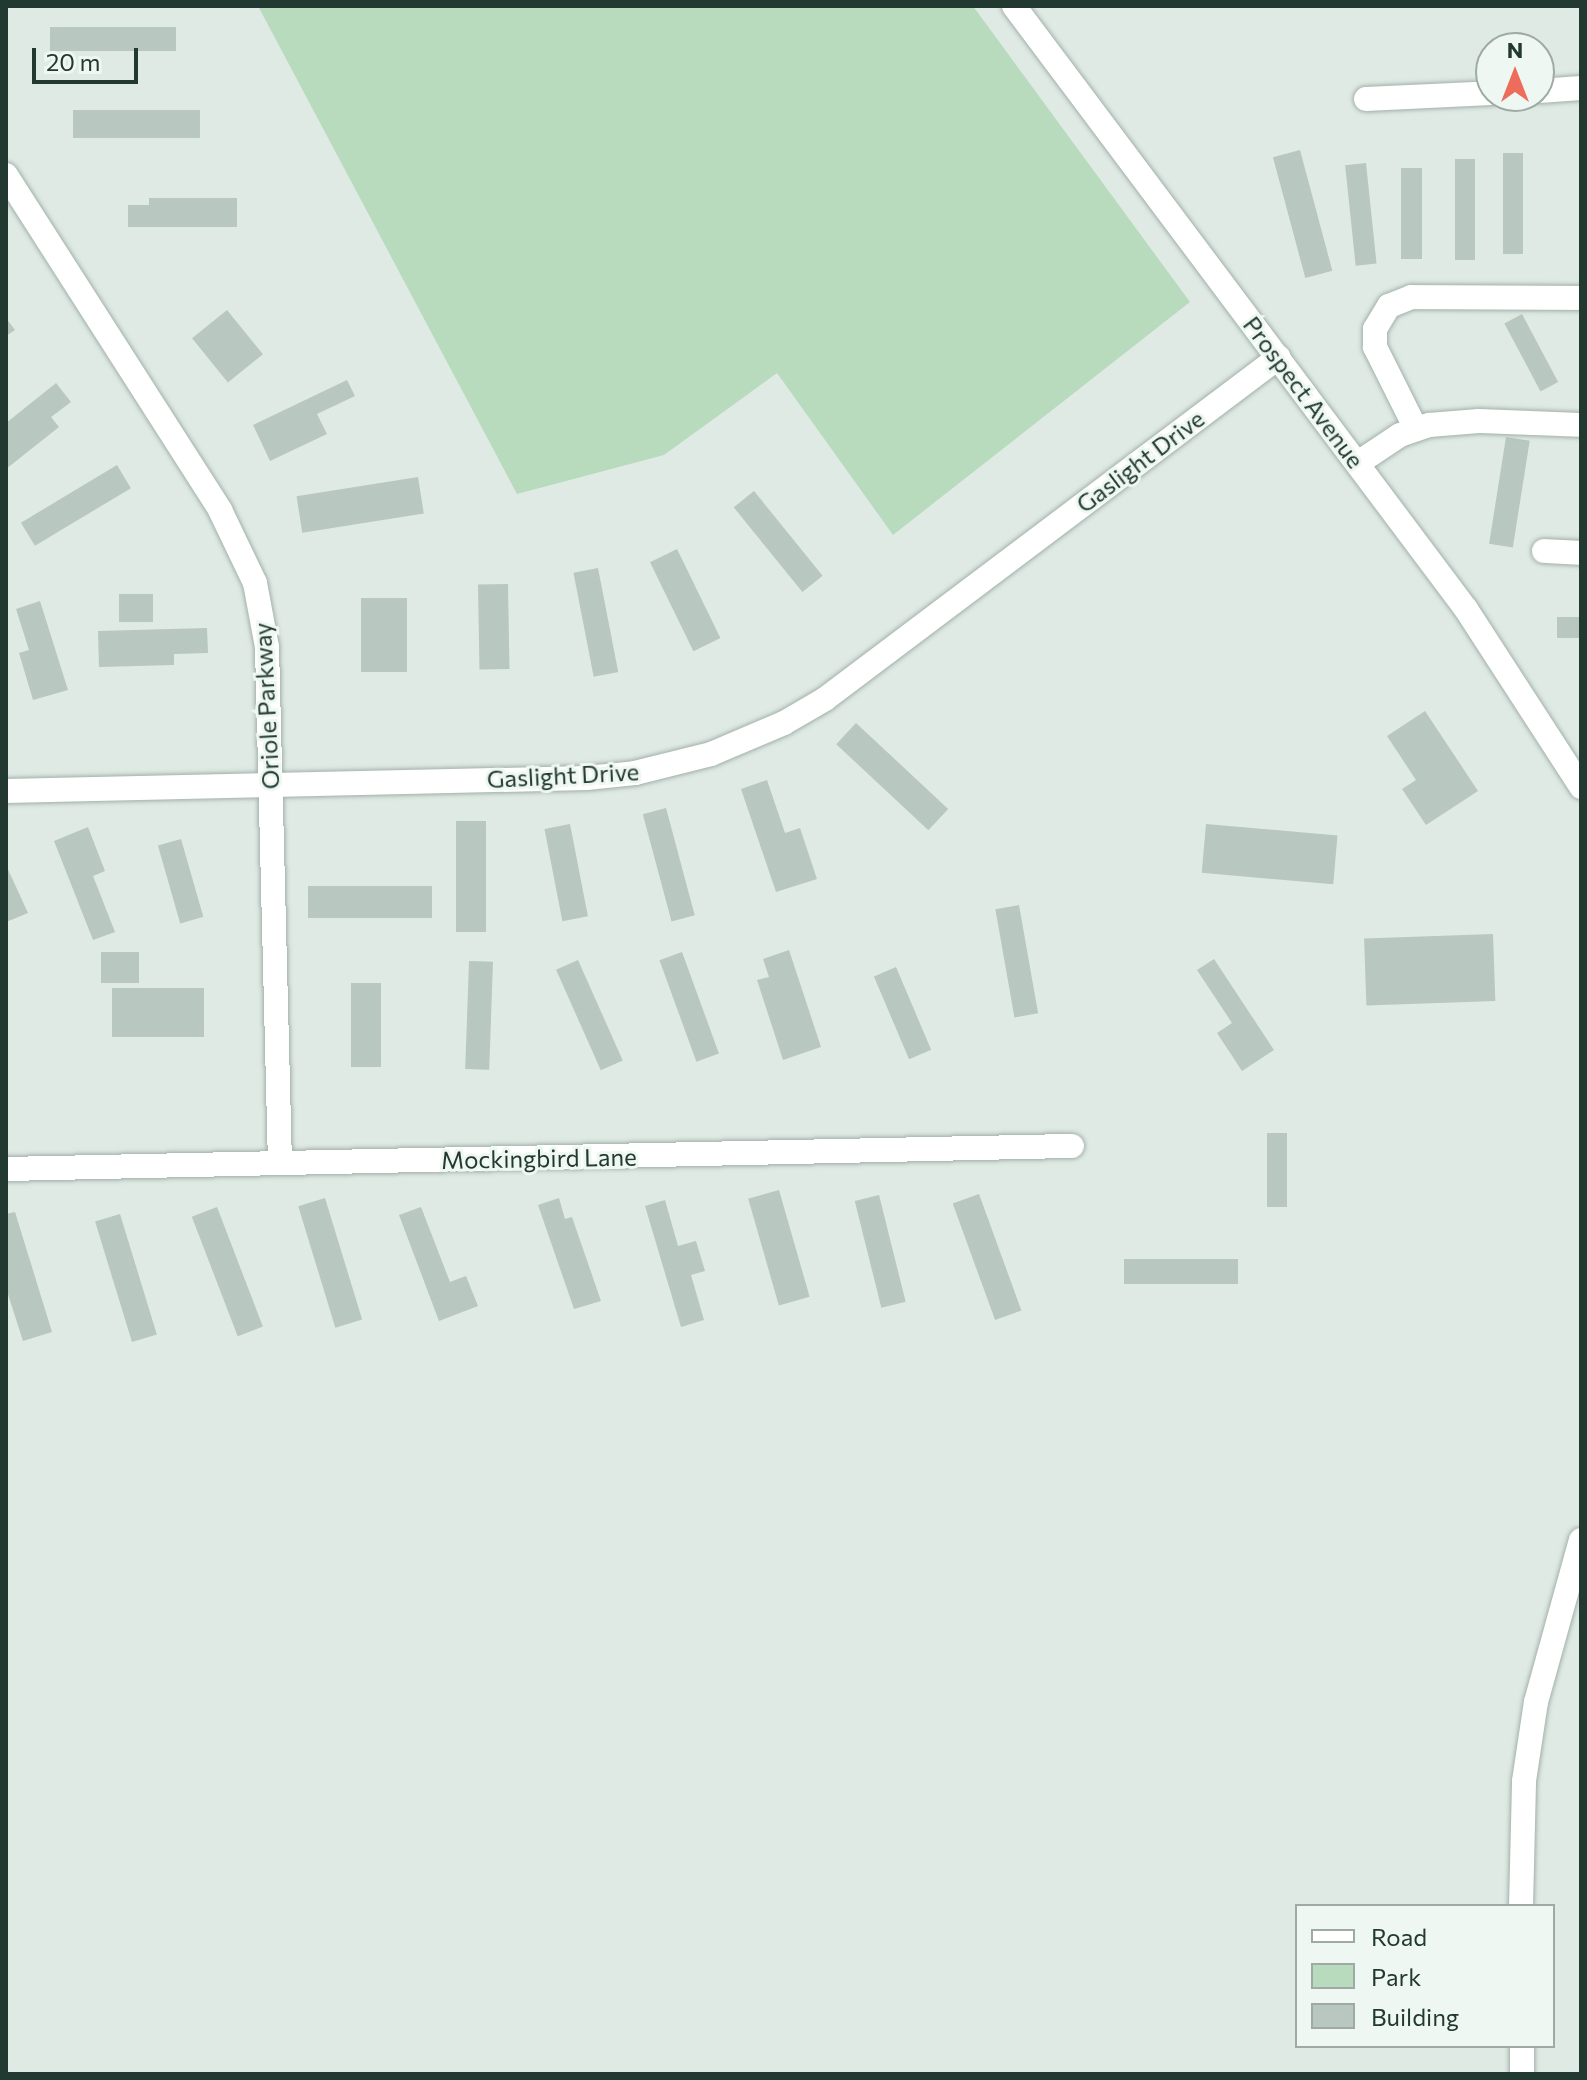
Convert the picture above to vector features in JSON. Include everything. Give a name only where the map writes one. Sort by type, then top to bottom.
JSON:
[{"type":"street","name":"Prospect Avenue","points":[[1014,6],[1358,463],[1525,694],[1581,787]]},
{"type":"street","points":[[1555,90],[1581,88]]},
{"type":"street","points":[[1366,99],[1475,94]]},
{"type":"street","name":"Oriole Parkway","points":[[6,175],[220,510],[250,568],[267,647],[280,1163]]},
{"type":"street","points":[[1416,429],[1375,347],[1375,329],[1389,306],[1411,297],[1581,298]]},
{"type":"street","name":"Gaslight Drive","points":[[6,791],[603,777],[666,767],[741,743],[825,699],[1279,357]]},
{"type":"street","points":[[1358,463],[1416,429],[1479,421],[1581,425]]},
{"type":"street","points":[[1544,551],[1581,553]]},
{"type":"street","name":"Mockingbird Lane","points":[[6,1169],[1072,1146]]},
{"type":"street","points":[[1521,1904],[1524,1781],[1536,1702],[1581,1540]]},
{"type":"street","points":[[1522,2048],[1522,2074]]},
{"type":"green space","points":[[258,6],[973,6],[1190,302],[893,535],[777,373],[664,455],[517,494]]},
{"type":"building","points":[[50,27],[176,27],[176,51],[50,51]]},
{"type":"building","points":[[73,110],[200,110],[200,138],[73,138]]},
{"type":"building","points":[[1300,150],[1332,271],[1305,278],[1273,157]]},
{"type":"building","points":[[1503,153],[1523,153],[1523,254],[1503,254]]},
{"type":"building","points":[[1455,159],[1475,159],[1475,260],[1455,260]]},
{"type":"building","points":[[1366,163],[1377,263],[1356,266],[1345,165]]},
{"type":"building","points":[[1401,168],[1422,168],[1422,259],[1401,259]]},
{"type":"building","points":[[149,198],[237,198],[237,227],[128,227],[128,205],[149,205]]},
{"type":"building","points":[[227,310],[263,354],[228,383],[192,338]]},
{"type":"building","points":[[1522,314],[1558,382],[1540,391],[1504,323]]},
{"type":"building","points":[[6,318],[15,330],[6,336]]},
{"type":"building","points":[[347,380],[355,396],[317,414],[327,434],[270,461],[253,425]]},
{"type":"building","points":[[56,383],[71,402],[51,417],[59,427],[6,469],[6,423]]},
{"type":"building","points":[[1506,437],[1530,441],[1513,547],[1489,544]]},
{"type":"building","points":[[117,465],[131,488],[35,546],[21,523]]},
{"type":"building","points":[[418,477],[424,514],[302,533],[297,496]]},
{"type":"building","points":[[754,491],[823,576],[802,592],[734,507]]},
{"type":"building","points":[[677,549],[720,638],[693,651],[650,562]]},
{"type":"building","points":[[598,568],[618,672],[594,677],[573,573]]},
{"type":"building","points":[[508,584],[509,669],[479,670],[478,585]]},
{"type":"building","points":[[119,594],[153,594],[153,622],[119,622]]},
{"type":"building","points":[[361,598],[407,598],[407,672],[361,672]]},
{"type":"building","points":[[40,601],[68,690],[33,700],[19,653],[29,650],[16,609]]},
{"type":"building","points":[[1557,617],[1581,617],[1581,638],[1557,638]]},
{"type":"building","points":[[207,628],[208,653],[174,654],[174,665],[99,667],[98,631]]},
{"type":"building","points":[[1425,711],[1478,791],[1426,825],[1402,789],[1416,780],[1387,736]]},
{"type":"building","points":[[856,723],[948,809],[928,830],[836,744]]},
{"type":"building","points":[[767,780],[785,833],[800,828],[817,879],[776,892],[741,789]]},
{"type":"building","points":[[666,808],[695,915],[672,921],[643,814]]},
{"type":"building","points":[[456,821],[486,821],[486,932],[456,932]]},
{"type":"building","points":[[570,824],[588,916],[562,921],[544,829]]},
{"type":"building","points":[[1206,824],[1337,836],[1333,884],[1202,873]]},
{"type":"building","points":[[88,827],[105,871],[93,876],[115,932],[93,940],[54,841]]},
{"type":"building","points":[[181,839],[203,917],[180,923],[158,846]]},
{"type":"building","points":[[6,865],[28,913],[6,922]]},
{"type":"building","points":[[308,886],[432,886],[432,918],[308,918]]},
{"type":"building","points":[[1019,905],[1038,1013],[1014,1017],[995,909]]},
{"type":"building","points":[[1493,934],[1495,1001],[1366,1005],[1364,939]]},
{"type":"building","points":[[789,950],[821,1047],[783,1060],[757,980],[769,977],[763,959]]},
{"type":"building","points":[[101,952],[139,952],[139,983],[101,983]]},
{"type":"building","points":[[682,952],[719,1053],[696,1062],[659,960]]},
{"type":"building","points":[[1214,959],[1274,1050],[1242,1071],[1217,1033],[1232,1023],[1197,970]]},
{"type":"building","points":[[578,960],[623,1060],[601,1070],[556,970]]},
{"type":"building","points":[[469,961],[493,962],[489,1070],[465,1069]]},
{"type":"building","points":[[896,967],[931,1050],[909,1059],[874,976]]},
{"type":"building","points":[[351,983],[381,983],[381,1067],[351,1067]]},
{"type":"building","points":[[112,988],[204,988],[204,1037],[112,1037]]},
{"type":"building","points":[[1267,1133],[1287,1133],[1287,1207],[1267,1207]]},
{"type":"building","points":[[779,1190],[810,1297],[779,1306],[748,1199]]},
{"type":"building","points":[[979,1194],[1021,1311],[995,1320],[953,1204]]},
{"type":"building","points":[[879,1195],[906,1302],[881,1308],[855,1201]]},
{"type":"building","points":[[325,1198],[362,1319],[335,1328],[298,1206]]},
{"type":"building","points":[[559,1198],[565,1219],[572,1217],[601,1301],[574,1309],[538,1205]]},
{"type":"building","points":[[665,1200],[678,1246],[696,1241],[705,1271],[691,1275],[704,1320],[681,1327],[645,1206]]},
{"type":"building","points":[[217,1207],[263,1326],[238,1336],[192,1217]]},
{"type":"building","points":[[421,1207],[450,1282],[466,1276],[478,1306],[439,1321],[399,1215]]},
{"type":"building","points":[[15,1212],[52,1332],[23,1341],[6,1288],[6,1214]]},
{"type":"building","points":[[120,1214],[157,1334],[132,1342],[95,1222]]},
{"type":"building","points":[[1124,1259],[1238,1259],[1238,1284],[1124,1284]]}]
